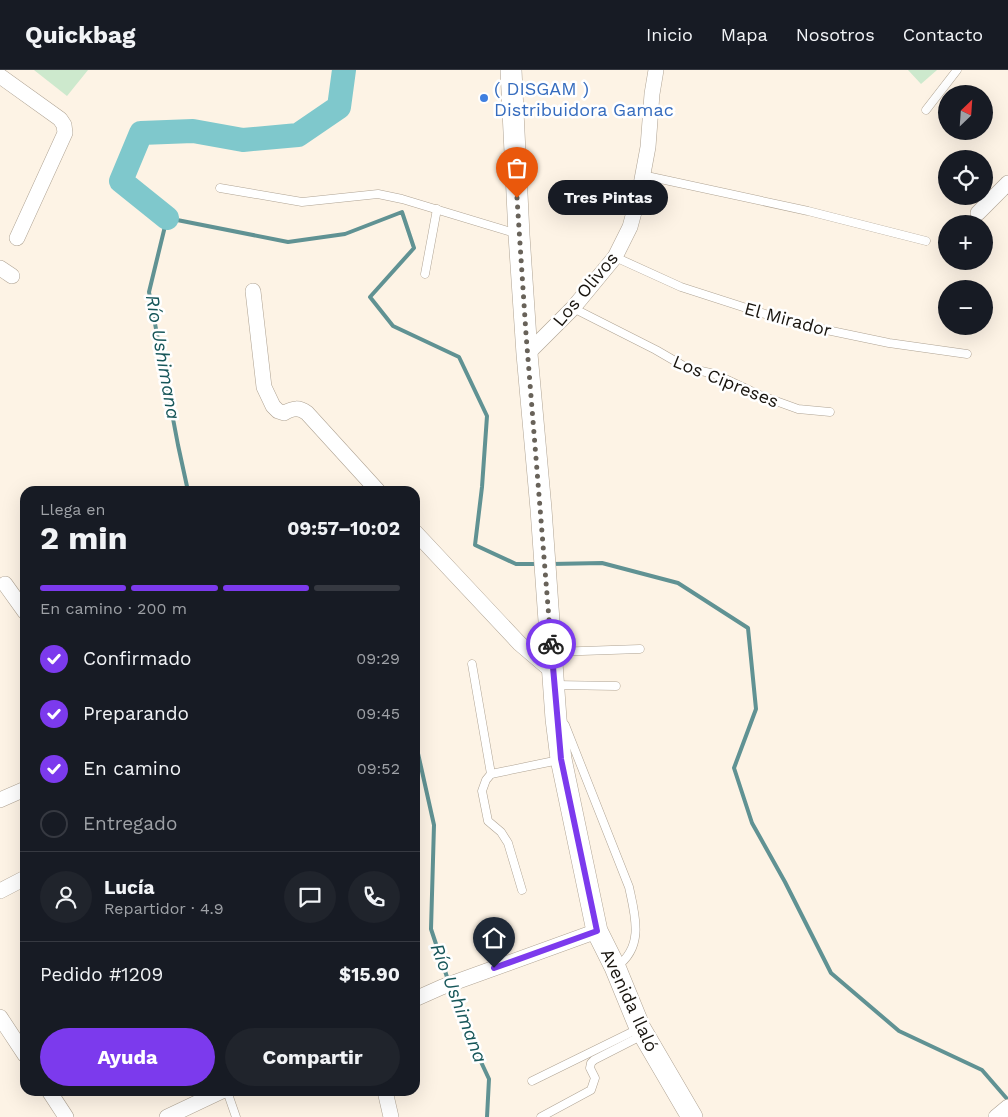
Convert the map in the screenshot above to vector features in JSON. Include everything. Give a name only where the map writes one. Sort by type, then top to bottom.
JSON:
[{"type":"main road","name":"Avenida Ilaló","points":[[511,70],[527,354],[561,759],[597,931],[615,967],[642,1031],[689,1116]]},
{"type":"street","name":"Los Olivos","points":[[527,354],[573,308],[615,257],[630,227],[648,147],[656,70]]},
{"type":"street","points":[[0,76],[60,119],[65,133],[16,238]]},
{"type":"street","points":[[978,212],[1008,184]]},
{"type":"street","points":[[253,291],[264,387],[273,406],[284,413],[292,409],[300,409],[307,413],[373,486]]},
{"type":"street","points":[[420,537],[553,677]]},
{"type":"street","points":[[5,584],[20,605]]},
{"type":"street","points":[[0,800],[20,791]]},
{"type":"street","points":[[0,891],[20,881]]},
{"type":"street","points":[[420,997],[442,987],[597,931]]},
{"type":"street","points":[[0,1017],[20,1047]]},
{"type":"street","points":[[52,1096],[66,1117]]},
{"type":"street","points":[[167,1117],[211,1096]]},
{"type":"street","points":[[386,1096],[391,1117]]},
{"type":"street","points":[[996,1117],[1008,1107]]},
{"type":"lane","points":[[926,110],[957,70]]},
{"type":"lane","points":[[642,175],[808,211],[926,241]]},
{"type":"lane","points":[[220,188],[302,202],[378,194],[437,209],[519,235]]},
{"type":"lane","points":[[425,274],[437,209]]},
{"type":"lane","name":"El Mirador","points":[[615,257],[681,286],[793,323],[889,344],[967,354]]},
{"type":"lane","name":"Los Cipreses","points":[[573,308],[687,368],[715,374],[762,396],[798,409],[830,412]]},
{"type":"lane","points":[[553,677],[640,649]]},
{"type":"lane","points":[[472,664],[491,774]]},
{"type":"lane","points":[[553,677],[616,686]]},
{"type":"lane","points":[[553,677],[629,887],[637,926],[630,952],[615,967]]},
{"type":"lane","points":[[522,890],[508,843],[501,832],[488,821],[482,791],[486,780],[491,774],[561,759]]},
{"type":"lane","points":[[532,1081],[642,1031]]},
{"type":"lane","points":[[540,1117],[591,1090],[595,1078],[590,1068],[591,1063],[642,1031]]},
{"type":"lane","points":[[229,1096],[236,1117]]},
{"type":"green space","points":[[34,70],[88,70],[67,96]]},
{"type":"green space","points":[[908,70],[937,70],[921,84]]},
{"type":"waterway","name":"Río Ushimana","points":[[167,218],[121,181],[141,133],[193,131],[243,140],[298,135],[339,107],[344,70]]},
{"type":"waterway","points":[[187,486],[149,292],[167,218],[288,242],[345,234],[402,212],[414,248],[370,297],[393,326],[459,357],[487,416],[482,487],[475,545],[516,564],[539,564]]},
{"type":"waterway","points":[[551,564],[602,563],[678,583],[748,628],[756,709],[734,768],[752,823],[785,882],[831,973],[899,1031],[982,1070],[1008,1100]]},
{"type":"waterway","name":"Río Ushimana","points":[[420,762],[434,825],[431,929],[448,980]]},
{"type":"waterway","name":"Río Ushimana","points":[[450,987],[460,1017],[489,1079],[487,1117]]},
{"type":"way so far","points":[[517,198],[551,644]]},
{"type":"place","name":"( DISGAM ) Distribuidora Gamac","points":[[484,98]]},
{"type":"place","name":"Tres Pintas","points":[[517,198]]},
{"type":"route","points":[[494,968],[597,931],[561,759],[556,719],[551,644]]}]
